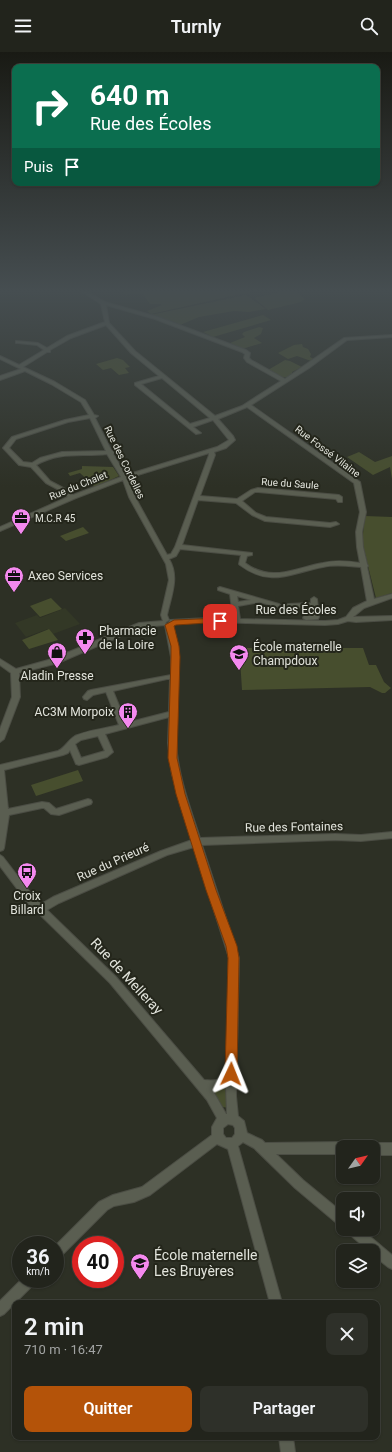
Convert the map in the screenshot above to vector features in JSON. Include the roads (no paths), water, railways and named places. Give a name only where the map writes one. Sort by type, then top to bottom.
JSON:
[{"type":"street","points":[[0,378],[24,369],[41,356]]},
{"type":"street","points":[[138,356],[214,418]]},
{"type":"street","points":[[247,356],[246,358],[249,361],[285,381]]},
{"type":"street","points":[[189,426],[248,405],[322,356]]},
{"type":"street","name":"Rue des Cordelles","points":[[0,357],[53,383],[83,401],[94,416],[125,478],[132,497],[166,558],[171,570],[172,580],[164,615],[175,647],[172,714],[173,758],[176,774],[211,890],[234,958],[231,1096],[228,1120]]},
{"type":"street","points":[[163,376],[137,384],[198,433]]},
{"type":"street","name":"Rue Fossé Vilaine","points":[[248,405],[357,482],[363,512],[358,532],[371,602]]},
{"type":"street","points":[[94,416],[67,421],[14,438],[6,448],[20,464],[33,465],[38,461],[65,453],[111,452]]},
{"type":"street","name":"Rue du Chalet","points":[[0,529],[125,478],[169,465],[199,454],[211,452],[232,440],[232,437],[214,418]]},
{"type":"street","points":[[166,558],[174,555],[178,547],[212,455],[211,452]]},
{"type":"street","points":[[33,465],[48,482],[65,491],[73,498]]},
{"type":"street","name":"Rue du Saule","points":[[238,500],[250,492],[258,490],[339,497],[340,501]]},
{"type":"street","points":[[196,498],[238,500],[254,514],[265,519],[330,525],[336,524]]},
{"type":"street","points":[[178,547],[247,554],[242,564],[246,568],[251,571],[270,576],[334,563],[365,566]]},
{"type":"street","points":[[220,589],[277,605]]},
{"type":"street","points":[[233,593],[236,619]]},
{"type":"street","points":[[348,619],[354,611],[371,602],[392,596]]},
{"type":"street","points":[[234,605],[260,600]]},
{"type":"street","points":[[288,606],[314,602],[316,617],[299,620]]},
{"type":"street","name":"Rue des Écoles","points":[[15,672],[54,661],[141,625],[236,619],[338,622],[348,619],[391,620]]},
{"type":"street","points":[[0,661],[6,667],[15,672],[16,696],[0,739]]},
{"type":"street","points":[[87,698],[91,693],[167,677],[174,677]]},
{"type":"street","points":[[108,689],[123,726]]},
{"type":"street","points":[[0,848],[4,831],[5,813],[0,769],[60,753],[78,738],[172,714]]},
{"type":"street","points":[[0,716],[9,715]]},
{"type":"street","points":[[71,744],[79,762],[104,755],[109,752],[100,732]]},
{"type":"street","points":[[5,813],[42,805],[46,805],[54,812],[59,812],[88,802]]},
{"type":"street","name":"Rue des Fontaines","points":[[197,842],[334,837],[361,838],[392,835]]},
{"type":"street","name":"Rue du Prieuré","points":[[40,909],[56,900],[164,853],[197,842]]},
{"type":"street","name":"Rue de Melleray","points":[[0,859],[22,890],[113,980],[211,1096],[228,1120]]},
{"type":"street","points":[[201,1084],[213,1086],[221,1085],[227,1081],[231,1074]]},
{"type":"street","points":[[275,1300],[237,1139],[241,1128],[236,1121],[228,1120],[218,1125],[218,1137],[223,1142],[237,1139],[258,1144],[299,1184],[336,1215]]},
{"type":"street","points":[[64,1245],[103,1206],[113,1201],[134,1196],[146,1191],[218,1137]]},
{"type":"street","points":[[264,1150],[266,1148],[336,1148]]},
{"type":"street","points":[[380,1149],[392,1149]]},
{"type":"street","points":[[360,1236],[392,1263]]},
{"type":"street","points":[[0,1310],[21,1288]]},
{"type":"street","points":[[286,1440],[288,1452]]},
{"type":"place","name":"M.C.R 45","points":[[21,535]]},
{"type":"place","name":"Axeo Services","points":[[14,593]]},
{"type":"place","name":"Pharmacie de la Loire","points":[[85,655]]},
{"type":"place","name":"Aladin Presse","points":[[57,669]]},
{"type":"place","name":"École maternelle Champdoux","points":[[239,671]]},
{"type":"place","name":"AC3M Morpoix","points":[[128,729]]},
{"type":"place","name":"Croix Billard","points":[[27,889]]},
{"type":"place","name":"École maternelle Les Bruyères","points":[[140,1280]]}]
